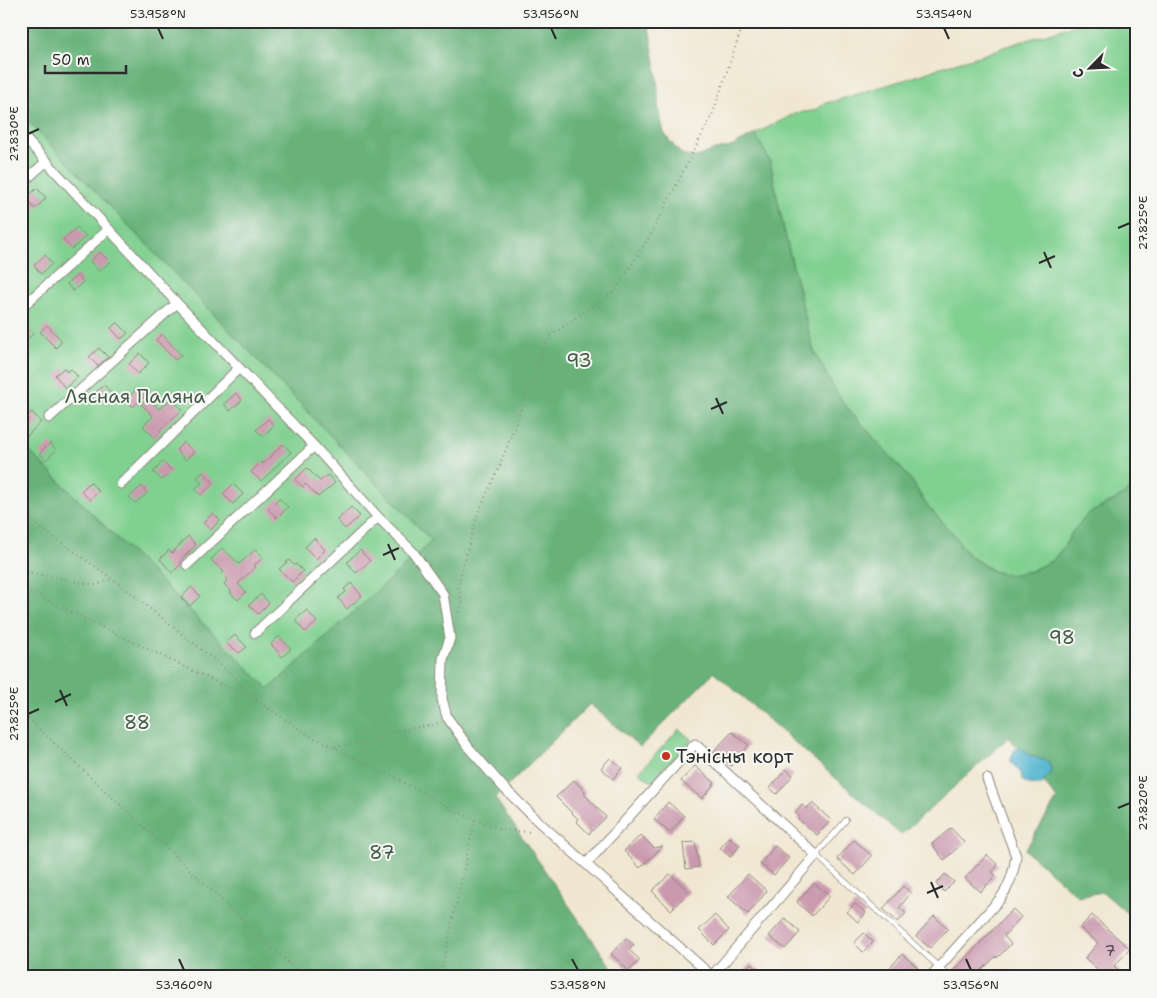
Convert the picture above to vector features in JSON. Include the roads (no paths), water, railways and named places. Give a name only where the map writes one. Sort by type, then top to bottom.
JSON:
[{"type":"street","points":[[21,134],[176,302],[314,446],[378,518],[413,552],[442,594],[450,638],[443,659],[441,683],[442,699],[447,717],[486,769],[540,823],[586,864],[713,976],[816,855],[695,744],[586,864]]},
{"type":"street","points":[[21,184],[46,161]]},
{"type":"street","points":[[21,308],[109,230]]},
{"type":"street","points":[[49,418],[176,302]]},
{"type":"street","points":[[121,484],[239,368]]},
{"type":"street","points":[[187,565],[314,446]]},
{"type":"street","points":[[255,633],[378,518]]},
{"type":"street","points":[[930,977],[1000,899],[1008,888],[1015,867],[1016,856],[987,779]]},
{"type":"street","points":[[1132,977],[1136,973]]},
{"type":"lane","points":[[846,820],[816,855],[950,977]]},
{"type":"water","points":[[1019,747],[1029,755],[1049,762],[1051,771],[1041,785],[1024,782],[1021,773],[1010,762],[1014,751]]},
{"type":"place","name":"Тэнісны корт","points":[[666,756]]},
{"type":"park label","name":"93","points":[[579,360]]},
{"type":"park label","name":"Лясная Паляна","points":[[135,396]]},
{"type":"park label","name":"98","points":[[1062,637]]},
{"type":"park label","name":"88","points":[[137,722]]},
{"type":"park label","name":"87","points":[[382,852]]}]
